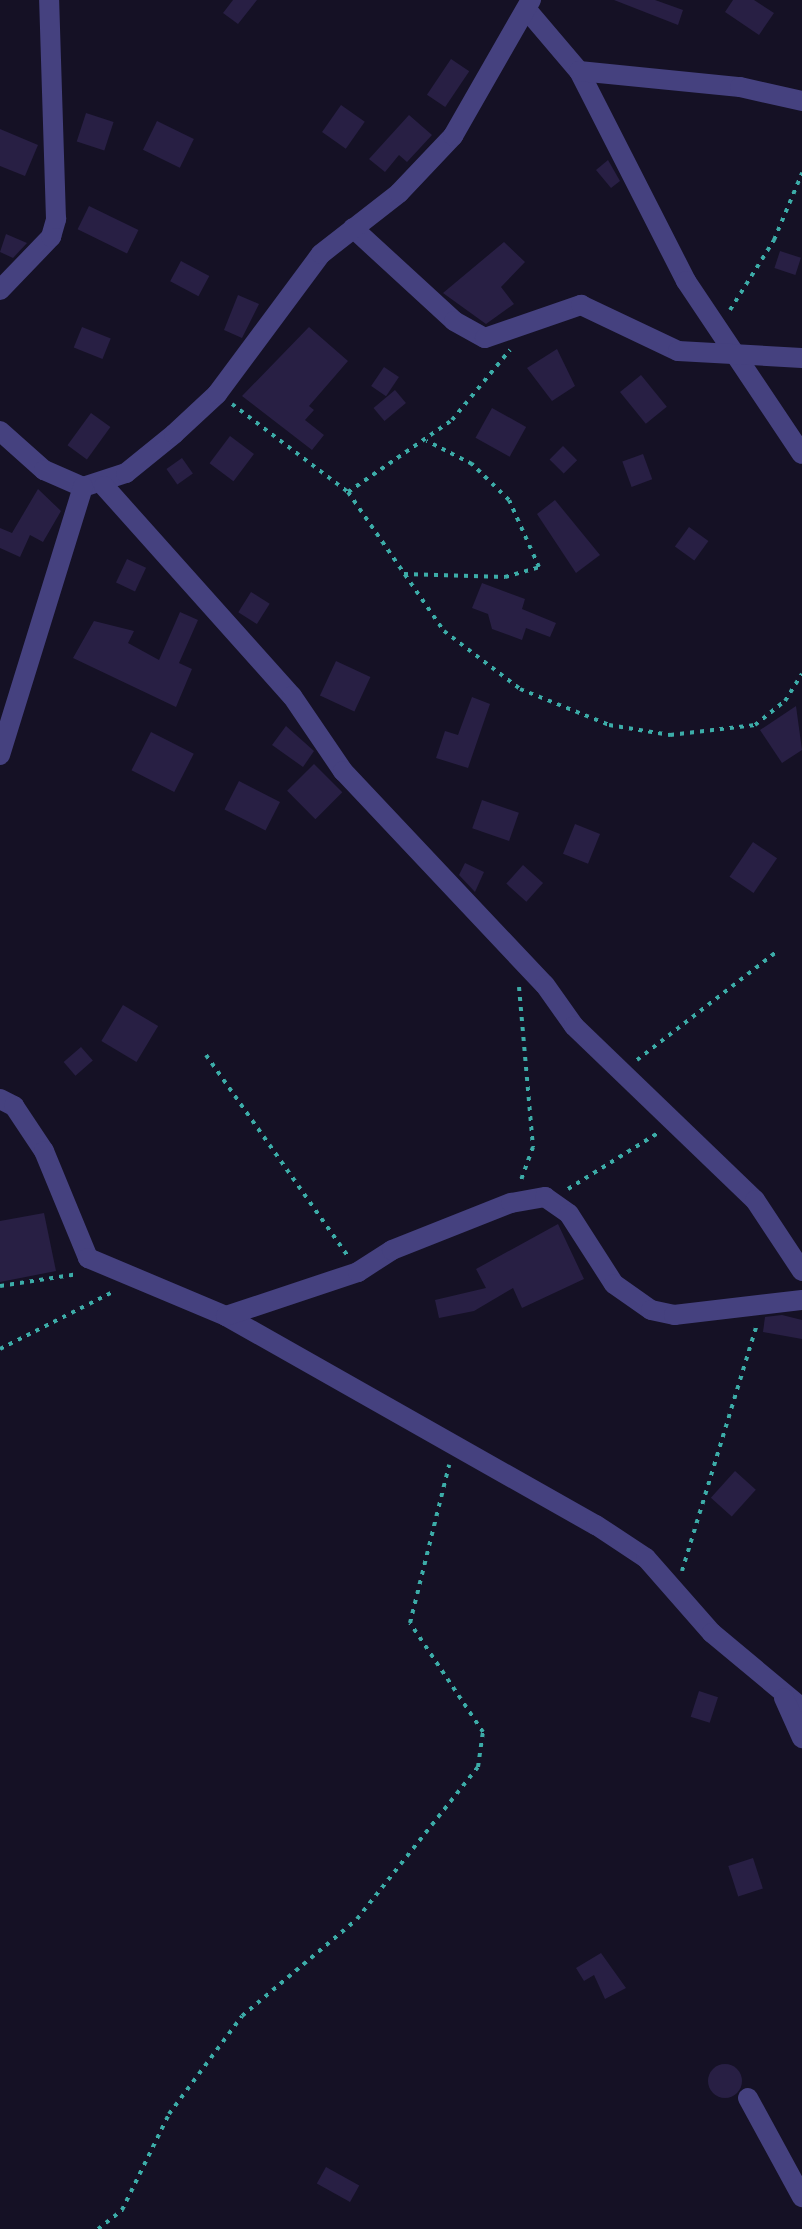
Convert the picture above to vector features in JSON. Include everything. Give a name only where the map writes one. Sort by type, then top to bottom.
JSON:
[{"type":"street","points":[[0,290],[51,237],[56,219],[49,0]]},
{"type":"street","points":[[0,755],[9,681],[94,486],[217,394],[312,265],[399,193],[453,136],[529,5],[579,71],[686,281],[745,360],[802,454]]},
{"type":"street","points":[[579,71],[740,87],[802,101]]},
{"type":"street","points":[[353,228],[473,334],[485,338],[527,330],[581,305],[654,344],[745,360],[802,358]]},
{"type":"street","points":[[0,431],[51,475],[94,486],[292,696],[343,771],[516,956],[619,1073],[755,1200],[802,1271]]},
{"type":"street","points":[[0,1099],[14,1106],[44,1151],[81,1246],[99,1266],[226,1316],[453,1448],[596,1525],[672,1586],[784,1697],[802,1708]]},
{"type":"street","points":[[226,1316],[358,1272],[392,1250],[511,1203],[545,1197],[569,1214],[614,1284],[651,1310],[674,1315],[802,1300]]},
{"type":"street","points":[[784,1697],[802,1738]]},
{"type":"street","points":[[748,2098],[802,2197]]},
{"type":"path","points":[[713,316],[740,297],[802,173]]},
{"type":"path","points":[[348,492],[427,441],[527,330]]},
{"type":"path","points":[[217,394],[282,435],[348,492],[444,631],[487,668],[609,725],[670,735],[755,725],[785,701],[802,674]]},
{"type":"path","points":[[404,574],[505,577],[539,567],[509,500],[472,464],[427,441]]},
{"type":"path","points":[[619,1073],[776,952]]},
{"type":"path","points":[[511,1203],[533,1147],[516,956]]},
{"type":"path","points":[[206,1055],[358,1272]]},
{"type":"path","points":[[545,1197],[592,1179],[663,1130],[679,1127]]},
{"type":"path","points":[[0,1286],[99,1266]]},
{"type":"path","points":[[0,1349],[140,1281]]},
{"type":"path","points":[[672,1586],[695,1543],[719,1434],[764,1304]]},
{"type":"path","points":[[98,2229],[122,2210],[169,2114],[242,2016],[357,1919],[478,1767],[483,1732],[410,1623],[453,1448]]},
{"type":"building","points":[[233,0],[257,0],[238,24],[223,13]]},
{"type":"building","points":[[614,0],[655,0],[683,10],[678,25]]},
{"type":"building","points":[[733,0],[754,0],[774,13],[759,35],[725,12]]},
{"type":"building","points":[[451,59],[469,71],[445,107],[427,95]]},
{"type":"building","points":[[341,105],[365,122],[346,149],[322,132]]},
{"type":"building","points":[[86,113],[114,122],[104,150],[77,142]]},
{"type":"building","points":[[409,115],[432,135],[407,162],[399,155],[385,172],[369,159]]},
{"type":"building","points":[[157,121],[194,139],[180,168],[143,150]]},
{"type":"building","points":[[0,129],[38,145],[25,176],[0,166]]},
{"type":"building","points":[[608,160],[620,181],[611,188],[596,170]]},
{"type":"building","points":[[89,206],[138,230],[127,253],[78,229]]},
{"type":"building","points":[[6,234],[27,243],[13,258],[0,252]]},
{"type":"building","points":[[504,242],[525,262],[501,287],[514,304],[486,324],[443,293]]},
{"type":"building","points":[[780,251],[801,258],[795,275],[774,268]]},
{"type":"building","points":[[181,261],[209,276],[198,296],[170,281]]},
{"type":"building","points":[[238,295],[259,304],[242,338],[224,330]]},
{"type":"building","points":[[82,327],[111,339],[103,359],[74,347]]},
{"type":"building","points":[[309,327],[348,361],[309,406],[314,410],[305,420],[324,435],[312,450],[242,396]]},
{"type":"building","points":[[557,349],[575,386],[552,401],[527,368]]},
{"type":"building","points":[[384,367],[399,377],[386,396],[371,386]]},
{"type":"building","points":[[641,375],[667,407],[646,424],[620,392]]},
{"type":"building","points":[[395,390],[406,403],[384,421],[374,408]]},
{"type":"building","points":[[492,408],[526,427],[510,457],[476,438]]},
{"type":"building","points":[[91,413],[110,427],[87,459],[67,445]]},
{"type":"building","points":[[230,436],[254,454],[233,481],[210,463]]},
{"type":"building","points":[[563,446],[577,460],[564,474],[550,459]]},
{"type":"building","points":[[643,454],[652,479],[632,487],[622,462]]},
{"type":"building","points":[[182,458],[193,474],[177,484],[166,469]]},
{"type":"building","points":[[38,489],[61,511],[43,542],[30,535],[20,557],[0,548],[0,528],[12,533]]},
{"type":"building","points":[[555,500],[600,555],[576,573],[537,514]]},
{"type":"building","points":[[689,527],[708,541],[694,561],[675,546]]},
{"type":"building","points":[[127,559],[146,568],[135,591],[116,583]]},
{"type":"building","points":[[482,583],[525,599],[522,609],[556,623],[550,637],[526,628],[522,640],[492,629],[488,614],[472,608]]},
{"type":"building","points":[[251,592],[270,604],[257,624],[238,612]]},
{"type":"building","points":[[180,612],[198,620],[179,663],[192,669],[176,707],[73,658],[94,621],[134,631],[128,643],[159,660]]},
{"type":"building","points":[[336,661],[370,677],[354,711],[320,695]]},
{"type":"building","points":[[472,697],[490,704],[468,768],[436,758],[445,731],[458,735]]},
{"type":"building","points":[[796,706],[802,750],[782,763],[760,730]]},
{"type":"building","points":[[286,726],[314,751],[303,767],[272,745]]},
{"type":"building","points":[[151,732],[194,754],[174,792],[131,770]]},
{"type":"building","points":[[314,764],[342,792],[315,819],[287,791]]},
{"type":"building","points":[[239,781],[280,802],[265,830],[224,810]]},
{"type":"building","points":[[482,800],[519,813],[509,841],[472,828]]},
{"type":"building","points":[[575,824],[600,834],[588,864],[563,854]]},
{"type":"building","points":[[753,842],[777,858],[754,893],[730,877]]},
{"type":"building","points":[[465,863],[484,872],[475,892],[459,875]]},
{"type":"building","points":[[523,865],[543,883],[526,902],[506,884]]},
{"type":"building","points":[[123,1005],[158,1026],[137,1062],[101,1041]]},
{"type":"building","points":[[81,1047],[93,1061],[75,1076],[64,1062]]},
{"type":"building","points":[[44,1213],[56,1271],[0,1282],[0,1221]]},
{"type":"building","points":[[558,1224],[584,1279],[522,1308],[513,1288],[474,1311],[439,1318],[435,1300],[486,1288],[476,1269]]},
{"type":"building","points":[[782,1315],[802,1320],[802,1339],[763,1332],[765,1317]]},
{"type":"building","points":[[735,1471],[756,1490],[732,1516],[711,1498]]},
{"type":"building","points":[[699,1691],[718,1697],[710,1723],[691,1717]]},
{"type":"building","points":[[753,1858],[763,1888],[738,1896],[728,1866]]},
{"type":"building","points":[[601,1953],[626,1988],[605,1999],[594,1975],[584,1981],[576,1968]]},
{"type":"building","points":[[725,2064],[737,2069],[742,2081],[737,2093],[725,2098],[713,2093],[708,2081],[713,2069]]},
{"type":"building","points":[[326,2167],[359,2185],[350,2202],[317,2184]]}]
